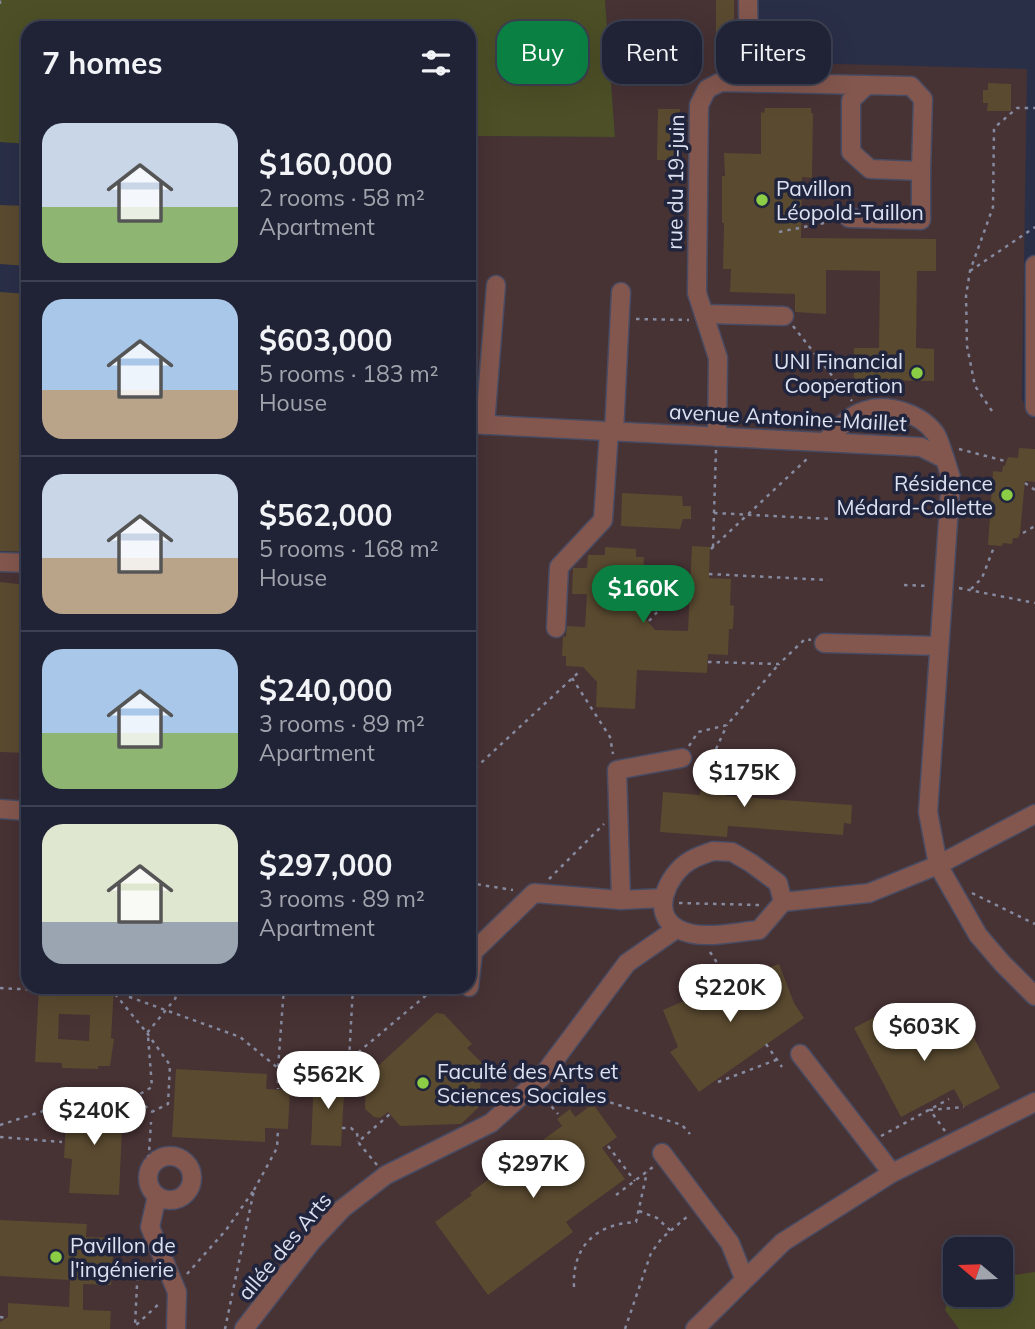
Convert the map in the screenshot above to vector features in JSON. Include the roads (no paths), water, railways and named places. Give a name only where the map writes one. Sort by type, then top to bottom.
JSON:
[{"type":"street","points":[[748,0],[748,21]]},
{"type":"street","name":"rue du 19-juin","points":[[717,84],[706,89],[699,105],[697,293],[718,358],[717,437]]},
{"type":"street","name":"rue du 19-juin","points":[[828,84],[911,86],[923,99],[921,220],[849,218]]},
{"type":"street","points":[[867,85],[851,100],[851,152],[870,169],[921,171]]},
{"type":"street","points":[[1034,407],[1035,265]]},
{"type":"street","points":[[477,424],[496,285]]},
{"type":"street","points":[[556,628],[559,567],[603,520],[621,292]]},
{"type":"street","points":[[705,317],[784,316]]},
{"type":"street","points":[[825,442],[844,422],[865,410],[892,409],[918,417],[935,434],[942,451],[951,478],[928,812],[942,872],[978,935],[1035,996]]},
{"type":"street","name":"avenue Antonine-Maillet","points":[[477,424],[924,447],[942,451]]},
{"type":"street","points":[[0,562],[21,563]]},
{"type":"street","points":[[819,641],[939,646]]},
{"type":"street","points":[[621,900],[617,770],[682,758]]},
{"type":"street","points":[[0,809],[21,810]]},
{"type":"street","points":[[782,904],[778,883],[732,852],[713,851],[689,861],[674,874],[663,900],[665,916],[676,929],[699,934],[759,930],[782,904],[869,893],[942,872],[1035,814]]},
{"type":"street","points":[[476,949],[534,894],[663,900]]},
{"type":"street","name":"allée des Arts","points":[[243,1329],[312,1241],[342,1209],[386,1175],[491,1123],[533,1084],[627,963],[676,929]]},
{"type":"street","points":[[800,1054],[892,1173]]},
{"type":"street","points":[[695,1329],[783,1242],[892,1173],[1035,1102]]},
{"type":"street","points":[[664,1156],[730,1243],[744,1278]]},
{"type":"street","points":[[150,1187],[150,1227],[175,1288],[176,1329]]},
{"type":"place","name":"Pavillon Léopold-Taillon","points":[[762,200]]},
{"type":"place","name":"UNI Financial Cooperation","points":[[917,373]]},
{"type":"place","name":"Résidence Médard-Collette","points":[[1007,495]]},
{"type":"place","name":"Faculté des Arts et Sciences Sociales","points":[[423,1083]]},
{"type":"place","name":"Pavillon de l'ingénierie","points":[[56,1257]]}]
